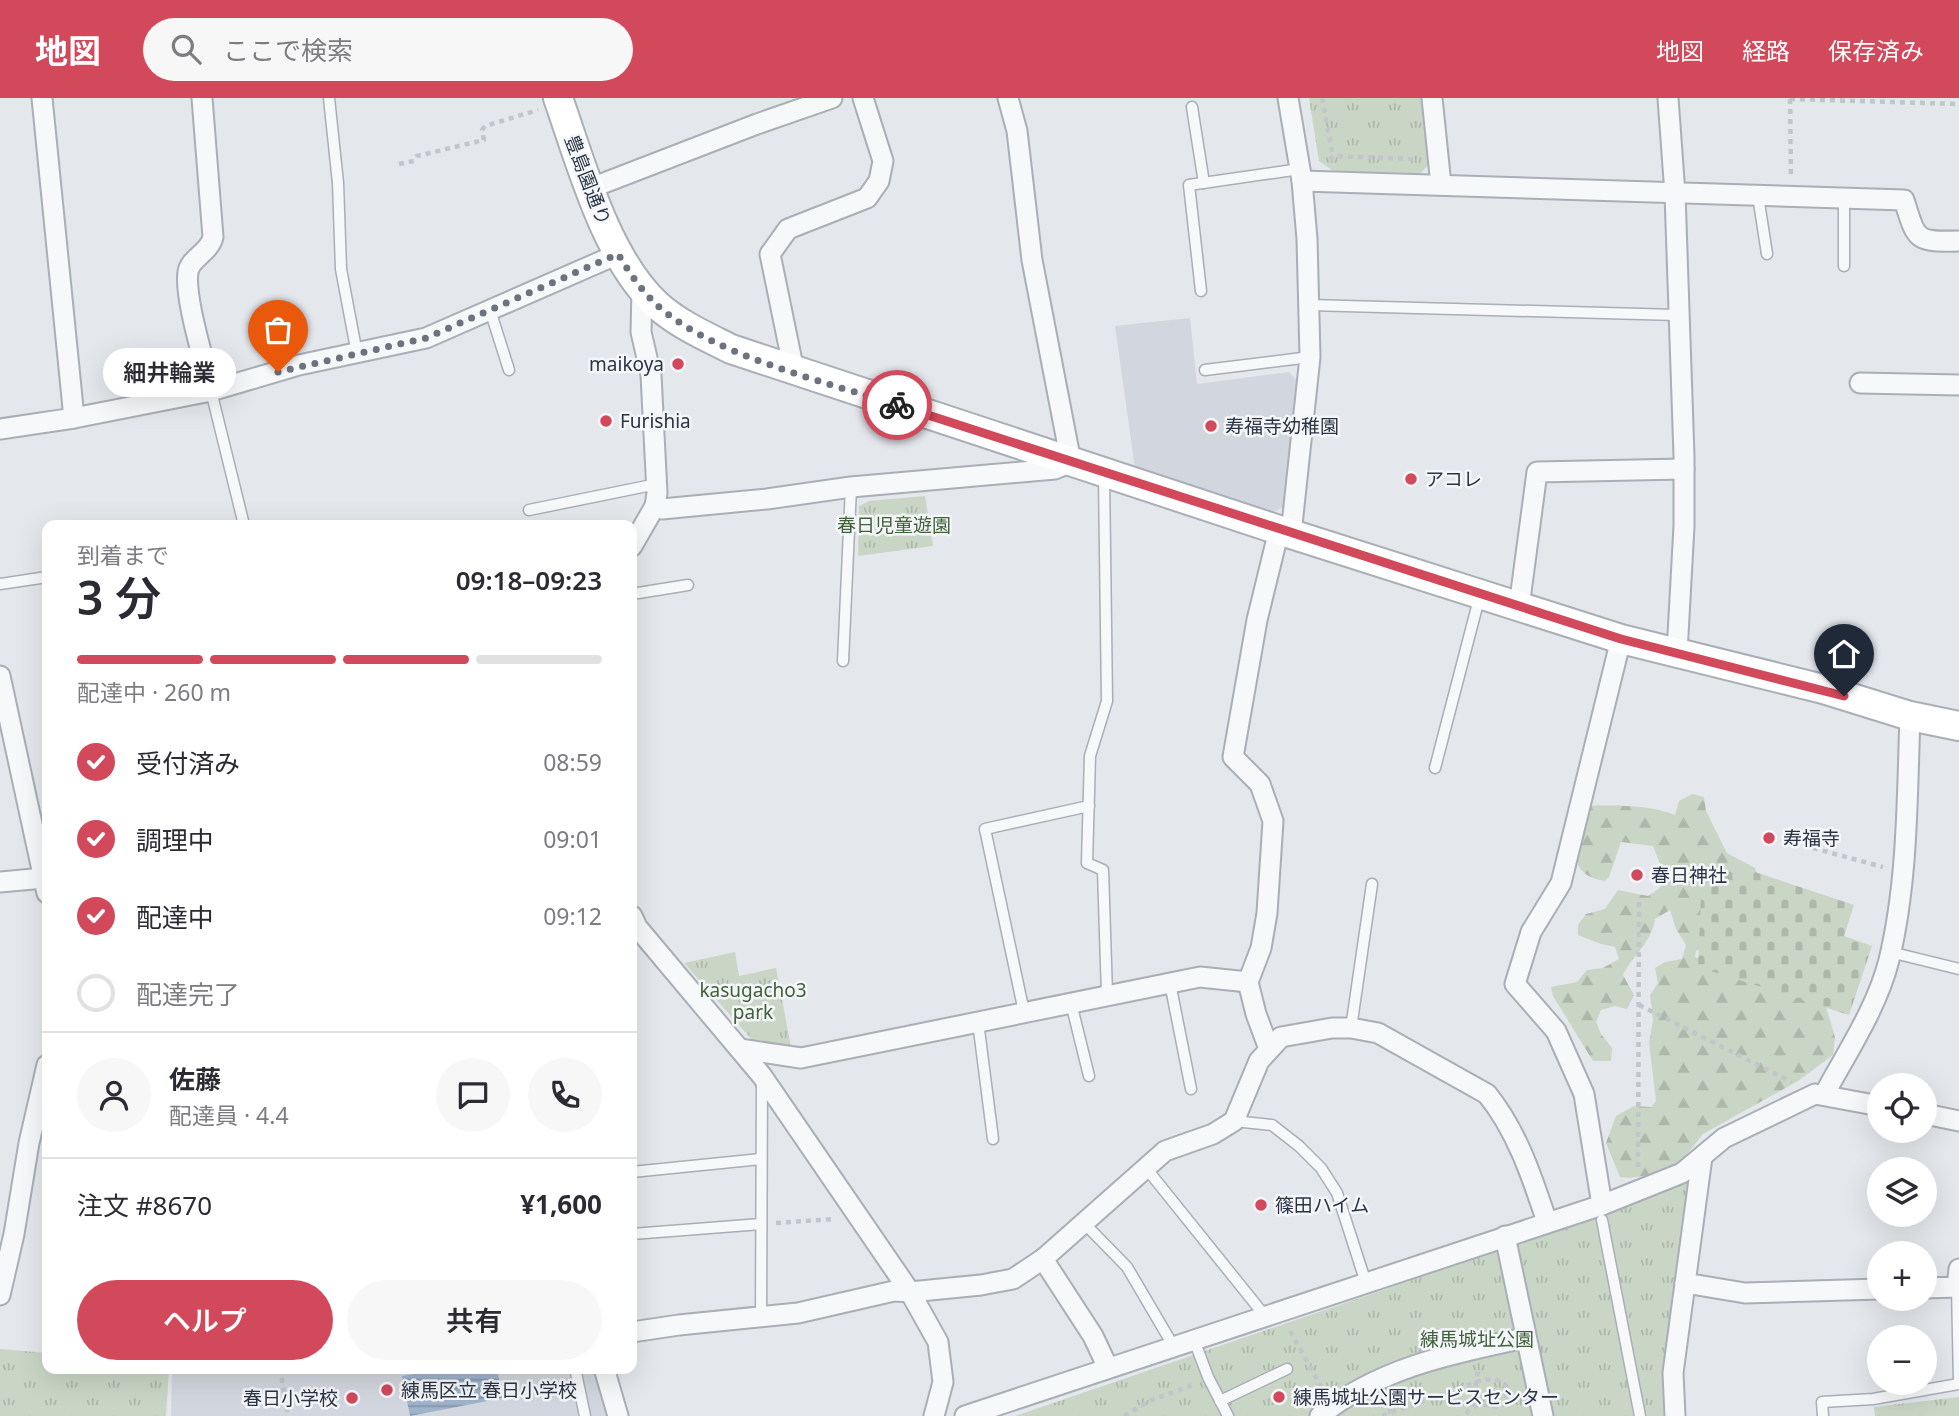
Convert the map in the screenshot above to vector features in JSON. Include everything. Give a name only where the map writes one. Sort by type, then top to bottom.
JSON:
[{"type":"street","points":[[42,98],[74,418]]},
{"type":"street","points":[[202,98],[213,237],[188,274],[192,308],[211,391]]},
{"type":"street","points":[[591,188],[832,98]]},
{"type":"street","points":[[794,371],[769,254],[788,229],[867,198],[879,181],[883,160],[863,98]]},
{"type":"street","points":[[655,506],[662,509],[767,499],[850,487],[1055,469],[1071,462],[1032,260],[1017,131],[1008,98]]},
{"type":"street","points":[[1269,1049],[1248,982],[1261,948],[1265,925],[1273,821],[1260,783],[1233,757],[1257,620],[1285,532],[1310,358],[1307,239],[1301,175],[1288,98]]},
{"type":"street","points":[[1432,98],[1441,185]]},
{"type":"street","points":[[1668,98],[1675,194],[1684,469],[1684,526],[1677,653]]},
{"type":"street","name":"豊島園通り","points":[[558,100],[618,254],[642,289],[680,323],[731,349],[1285,532],[1621,639],[1823,689],[1910,716],[1959,726]]},
{"type":"street","points":[[1301,175],[1441,185],[1904,200],[1914,232],[1926,242],[1959,242]]},
{"type":"street","points":[[0,429],[74,418],[211,391],[299,365],[426,338],[618,254]]},
{"type":"street","points":[[637,537],[655,506],[657,484],[651,375],[641,332],[642,289]]},
{"type":"street","points":[[1860,383],[1959,385]]},
{"type":"street","points":[[1519,607],[1536,472],[1684,469]]},
{"type":"street","points":[[1602,1212],[1584,1094],[1556,1031],[1516,984],[1531,932],[1561,883],[1621,639]]},
{"type":"street","points":[[0,676],[42,868]]},
{"type":"street","points":[[965,1416],[1548,1222],[1602,1212],[1638,1189],[1682,1173],[1724,1138],[1820,1094],[1871,1008],[1890,952],[1903,876],[1910,716]]},
{"type":"street","points":[[0,883],[42,886]]},
{"type":"street","points":[[637,928],[762,1076],[910,1292],[938,1342],[943,1382],[934,1416]]},
{"type":"street","points":[[740,1049],[801,1058],[1200,977],[1248,982]]},
{"type":"street","points":[[637,1331],[799,1313],[894,1291],[981,1285],[1013,1279],[1043,1259],[1165,1151],[1213,1134],[1234,1121],[1259,1061],[1281,1037],[1332,1028],[1378,1033],[1487,1094],[1500,1110],[1526,1162],[1548,1222]]},
{"type":"street","points":[[0,1295],[15,1234],[29,1143],[42,1087]]},
{"type":"street","points":[[1820,1094],[1867,1103]]},
{"type":"street","points":[[1937,1116],[1959,1121]]},
{"type":"street","points":[[1675,1416],[1673,1373],[1702,1157]]},
{"type":"street","points":[[1505,1236],[1543,1416]]},
{"type":"street","points":[[1043,1259],[1093,1336],[1108,1368]]},
{"type":"street","points":[[1937,1284],[1958,1278]]},
{"type":"street","points":[[1685,1283],[1745,1293],[1867,1289]]},
{"type":"street","points":[[1326,1411],[1380,1379],[1424,1362],[1525,1338]]},
{"type":"street","points":[[606,1374],[618,1416]]},
{"type":"lane","points":[[329,98],[338,183],[341,269],[357,354]]},
{"type":"lane","points":[[1192,107],[1204,183]]},
{"type":"lane","points":[[1201,291],[1189,185],[1301,175]]},
{"type":"lane","points":[[1758,197],[1767,254]]},
{"type":"lane","points":[[1844,199],[1844,266]]},
{"type":"lane","points":[[1309,305],[1677,315]]},
{"type":"lane","points":[[490,310],[509,370]]},
{"type":"lane","points":[[1205,370],[1310,358]]},
{"type":"lane","points":[[211,391],[243,520]]},
{"type":"lane","points":[[1104,472],[1107,701],[1090,756],[1087,863],[1103,870],[1107,995]]},
{"type":"lane","points":[[529,510],[657,484]]},
{"type":"lane","points":[[843,661],[850,487]]},
{"type":"lane","points":[[0,584],[42,578]]},
{"type":"lane","points":[[637,593],[688,585]]},
{"type":"lane","points":[[1434,768],[1480,594]]},
{"type":"lane","points":[[1024,1012],[985,829],[1089,806]]},
{"type":"lane","points":[[1350,1028],[1372,884]]},
{"type":"lane","points":[[1890,952],[1959,969]]},
{"type":"lane","points":[[1170,983],[1191,1089]]},
{"type":"lane","points":[[1071,1003],[1089,1076]]},
{"type":"lane","points":[[978,1022],[993,1139]]},
{"type":"lane","points":[[761,1318],[762,1076]]},
{"type":"lane","points":[[1234,1121],[1272,1125],[1321,1168],[1337,1193],[1366,1283]]},
{"type":"lane","points":[[637,1171],[761,1159]]},
{"type":"lane","points":[[1146,1168],[1265,1316]]},
{"type":"lane","points":[[1602,1212],[1640,1416]]},
{"type":"lane","points":[[1084,1223],[1127,1267],[1174,1347]]},
{"type":"lane","points":[[637,1234],[761,1224]]},
{"type":"lane","points":[[1823,1416],[1822,1402],[1873,1399],[1959,1383],[1958,1278]]},
{"type":"lane","points":[[1194,1340],[1208,1377],[1228,1416]]},
{"type":"lane","points":[[1220,1401],[1287,1369]]},
{"type":"lane","points":[[576,1374],[584,1416]]},
{"type":"path","points":[[1322,98],[1333,156]]},
{"type":"path","points":[[1791,184],[1790,99],[1898,100],[1959,104]]},
{"type":"path","points":[[400,164],[414,160],[417,156],[484,140],[482,130],[485,126],[558,100]]},
{"type":"path","points":[[1813,848],[1886,868],[1903,876]]},
{"type":"path","points":[[1638,1189],[1639,902]]},
{"type":"path","points":[[1639,1005],[1820,1094]]},
{"type":"path","points":[[761,1224],[859,1217]]},
{"type":"path","points":[[1288,1328],[1326,1411]]},
{"type":"path","points":[[1473,1407],[1478,1381],[1474,1349]]},
{"type":"path","points":[[281,1374],[288,1416]]},
{"type":"path","points":[[1124,1416],[1150,1401],[1208,1377]]},
{"type":"path","points":[[1382,1416],[1478,1381],[1495,1379],[1505,1384],[1508,1398],[1499,1407],[1478,1404],[1466,1416]]},
{"type":"shaded area","name":"寿福寺幼稚園","points":[[1190,318],[1197,384],[1289,372],[1297,381],[1283,507],[1274,512],[1135,468],[1115,326]]},
{"type":"shaded area","name":"練馬区立 春日小学校","points":[[172,1374],[597,1374],[609,1416],[171,1416]]},
{"type":"green space","points":[[1309,98],[1421,98],[1429,164],[1421,173],[1335,172],[1319,161]]},
{"type":"green space","name":"春日児童遊園","points":[[925,496],[933,546],[858,556],[859,506],[869,501]]},
{"type":"green space","points":[[1692,794],[1704,797],[1706,811],[1727,853],[1755,868],[1761,888],[1696,951],[1695,957],[1824,1000],[1835,1037],[1833,1055],[1798,1081],[1703,1134],[1679,1164],[1656,1174],[1620,1177],[1606,1143],[1616,1116],[1634,1106],[1651,1107],[1656,1101],[1649,1043],[1653,1020],[1650,995],[1658,983],[1655,968],[1665,962],[1682,959],[1686,945],[1676,929],[1670,910],[1655,919],[1646,942],[1623,975],[1634,995],[1627,1009],[1615,1006],[1601,1010],[1596,1022],[1612,1048],[1611,1061],[1593,1061],[1553,996],[1551,987],[1577,982],[1587,970],[1603,968],[1619,959],[1615,947],[1578,935],[1578,925],[1586,914],[1605,909],[1618,890],[1648,896],[1660,888],[1661,866],[1653,846],[1621,842],[1609,877],[1605,881],[1583,872],[1576,859],[1588,806],[1643,807],[1675,815],[1679,801]]},
{"type":"green space","points":[[1734,865],[1854,905],[1844,936],[1872,946],[1849,1015],[1698,967],[1701,894]]},
{"type":"green space","name":"kasugacho3 park","points":[[735,952],[739,976],[776,968],[791,1047],[754,1042],[684,963]]},
{"type":"green space","name":"練馬城址公園","points":[[1687,1182],[1689,1190],[1663,1392],[1664,1416],[1015,1416],[1535,1238]]},
{"type":"green space","points":[[0,1349],[42,1353],[42,1374],[169,1374],[166,1416],[0,1416]]},
{"type":"green space","points":[[1959,1397],[1959,1416],[1875,1416],[1874,1407]]},
{"type":"water","points":[[498,1374],[503,1398],[410,1416],[402,1376]]},
{"type":"way so far","points":[[278,372],[299,365],[426,338],[618,254],[642,289],[680,323],[740,353],[897,405]]},
{"type":"place","name":"maikoya","points":[[678,364]]},
{"type":"place","name":"細井輪業","points":[[278,372]]},
{"type":"place","name":"Furishia","points":[[606,421]]},
{"type":"place","name":"寿福寺幼稚園","points":[[1211,426]]},
{"type":"place","name":"アコレ","points":[[1411,479]]},
{"type":"place","name":"寿福寺","points":[[1769,838]]},
{"type":"place","name":"春日神社","points":[[1637,875]]},
{"type":"place","name":"篠田ハイム","points":[[1261,1205]]},
{"type":"place","name":"練馬区立 春日小学校","points":[[387,1390]]},
{"type":"place","name":"練馬城址公園サービスセンター","points":[[1279,1397]]},
{"type":"place","name":"春日小学校","points":[[352,1398]]},
{"type":"route","points":[[897,405],[1621,639],[1844,696]]}]
